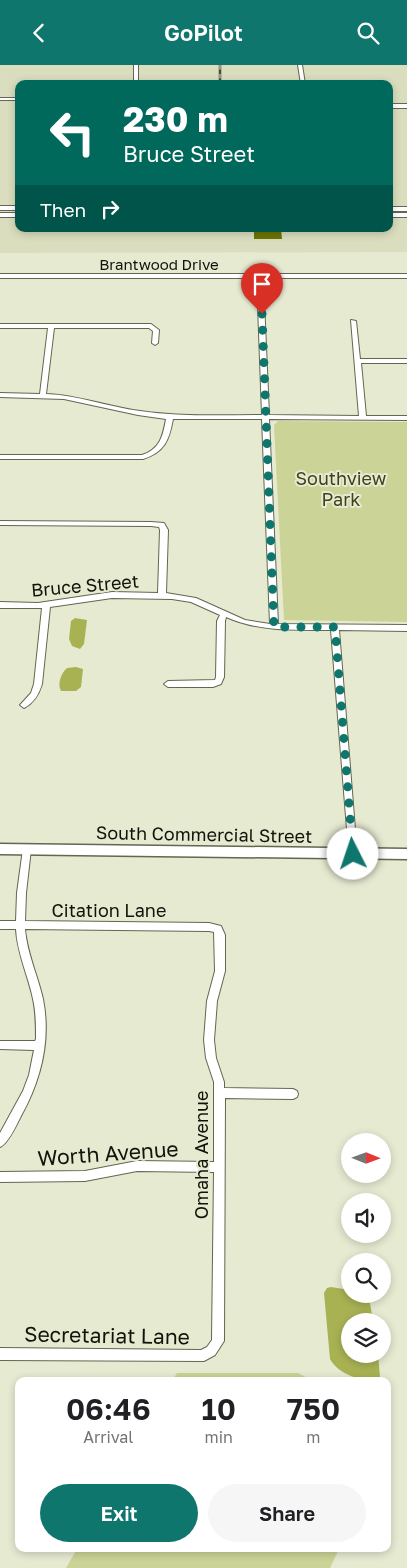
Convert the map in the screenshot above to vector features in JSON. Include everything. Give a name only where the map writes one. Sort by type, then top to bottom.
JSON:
[{"type":"main road","name":"South Commercial Street","points":[[0,849],[407,854]]},
{"type":"street","points":[[136,65],[136,80]]},
{"type":"street","points":[[300,65],[302,80]]},
{"type":"street","points":[[0,99],[15,99]]},
{"type":"street","points":[[393,106],[407,106]]},
{"type":"street","points":[[0,208],[15,209]]},
{"type":"street","points":[[393,209],[407,209]]},
{"type":"street","points":[[0,215],[15,215]]},
{"type":"street","points":[[393,215],[407,215]]},
{"type":"street","name":"Brantwood Drive","points":[[0,276],[407,276]]},
{"type":"street","points":[[260,276],[274,627]]},
{"type":"street","points":[[353,321],[363,418]]},
{"type":"street","points":[[0,326],[151,326],[156,330],[155,343]]},
{"type":"street","points":[[43,395],[51,326]]},
{"type":"street","points":[[357,361],[407,361]]},
{"type":"street","points":[[0,395],[43,395],[78,399],[138,413],[170,417],[407,418]]},
{"type":"street","points":[[0,457],[143,457],[154,453],[162,447],[170,417]]},
{"type":"street","points":[[0,523],[161,525],[164,530],[162,595]]},
{"type":"street","name":"Bruce Street","points":[[0,605],[46,605],[103,595],[162,595],[183,597],[244,622],[274,627],[407,628]]},
{"type":"street","points":[[24,705],[35,694],[38,684],[46,605]]},
{"type":"street","points":[[168,684],[213,684],[218,682],[220,677],[221,621],[224,614]]},
{"type":"street","points":[[335,627],[353,854]]},
{"type":"street","points":[[0,1142],[18,1115],[27,1097],[33,1082],[40,1046],[40,1012],[23,949],[20,926],[27,849]]},
{"type":"street","name":"Citation Lane","points":[[0,925],[209,927],[218,929]]},
{"type":"street","name":"Omaha Avenue","points":[[212,1351],[218,1341],[219,1082],[211,1058],[209,1040],[212,1001],[220,971],[220,935],[218,929]]},
{"type":"street","points":[[0,1045],[40,1046]]},
{"type":"street","points":[[219,1093],[293,1094]]},
{"type":"street","name":"Worth Avenue","points":[[0,1177],[85,1176],[137,1167],[219,1167]]},
{"type":"street","name":"Secretariat Lane","points":[[0,1354],[201,1356],[212,1351]]},
{"type":"shaded area","points":[[0,65],[407,65],[407,252],[0,253]]},
{"type":"shaded area","points":[[75,618],[87,620],[84,644],[80,649],[72,646],[69,639],[71,621]]},
{"type":"shaded area","points":[[76,667],[83,669],[81,687],[76,691],[61,691],[60,679],[63,673],[67,668]]},
{"type":"shaded area","points":[[327,1288],[341,1289],[341,1303],[370,1303],[372,1313],[341,1313],[341,1363],[379,1363],[380,1377],[351,1376],[334,1365],[330,1359],[324,1293]]},
{"type":"green space","name":"Southview Park","points":[[278,421],[407,422],[407,622],[284,620],[274,425]]},
{"type":"green space","points":[[177,1373],[298,1373],[306,1377],[174,1377]]},
{"type":"green space","points":[[75,1552],[338,1552],[330,1568],[66,1568]]},
{"type":"building","points":[[254,232],[281,232],[282,239],[254,239]]},
{"type":"railway","points":[[220,65],[220,80]]},
{"type":"route","points":[[262,314],[274,627],[335,627],[353,854]]}]
